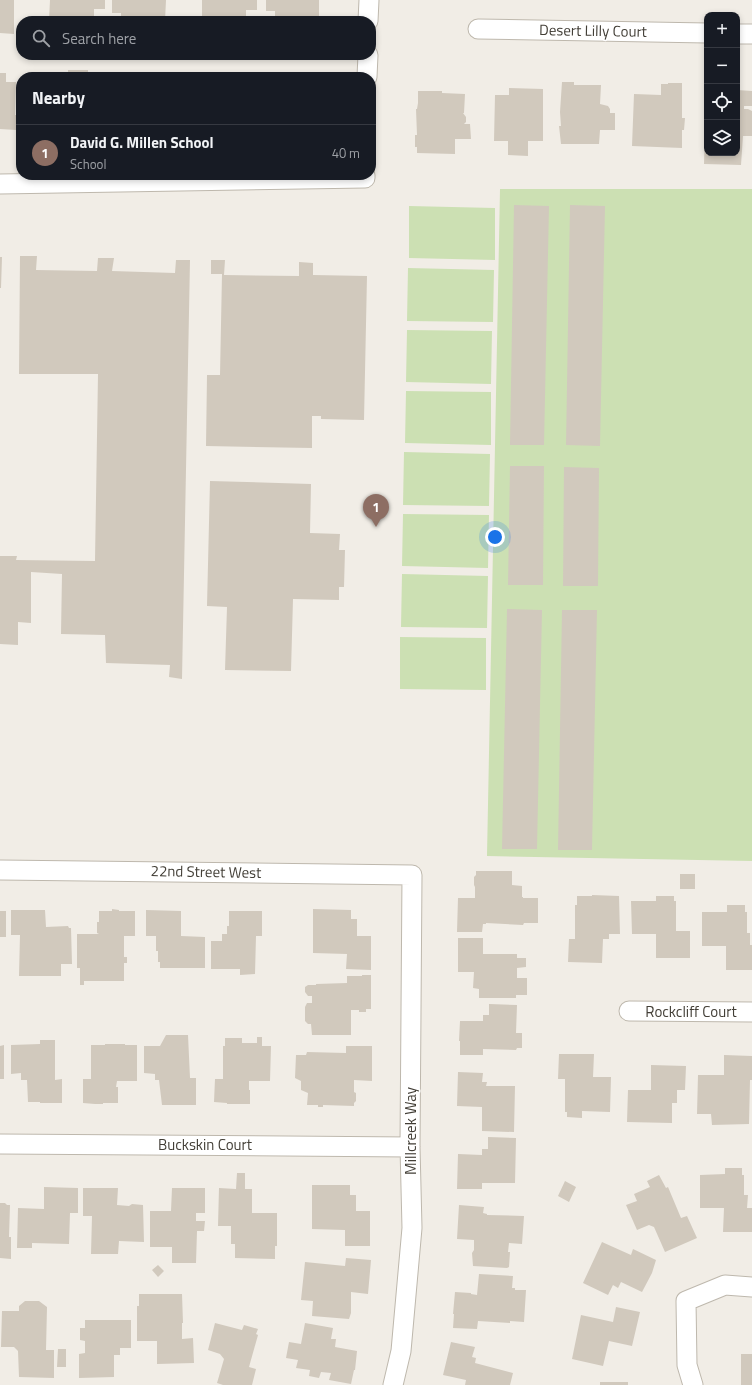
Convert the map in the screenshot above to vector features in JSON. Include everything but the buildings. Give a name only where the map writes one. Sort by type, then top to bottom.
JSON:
[{"type":"street","points":[[368,16],[369,0]]},
{"type":"street","name":"Desert Lilly Court","points":[[478,29],[704,33]]},
{"type":"street","points":[[740,34],[752,34]]},
{"type":"street","points":[[367,72],[368,60]]},
{"type":"street","points":[[0,184],[182,180]]},
{"type":"street","name":"22nd Street West","points":[[0,870],[412,875]]},
{"type":"street","name":"Millcreek Way","points":[[393,1385],[401,1351],[412,1228],[410,1147],[412,875]]},
{"type":"street","name":"Rockcliff Court","points":[[629,1012],[752,1012]]},
{"type":"street","name":"Buckskin Court","points":[[0,1144],[410,1147]]},
{"type":"street","points":[[693,1385],[687,1365],[686,1300],[725,1285],[752,1287]]},
{"type":"green space","points":[[500,189],[752,189],[752,861],[487,856]]},
{"type":"green space","points":[[409,206],[495,208],[495,260],[409,258]]},
{"type":"green space","points":[[408,268],[494,270],[493,322],[407,321]]},
{"type":"green space","points":[[407,330],[492,331],[491,384],[406,382]]},
{"type":"green space","points":[[406,391],[491,392],[491,445],[405,443]]},
{"type":"green space","points":[[404,452],[490,454],[489,506],[403,505]]},
{"type":"green space","points":[[403,514],[489,515],[488,568],[402,566]]},
{"type":"green space","points":[[402,574],[488,576],[487,628],[401,627]]},
{"type":"green space","points":[[400,637],[486,638],[486,690],[400,689]]},
{"type":"place","name":"David G. Millen School","points":[[376,527]]}]
